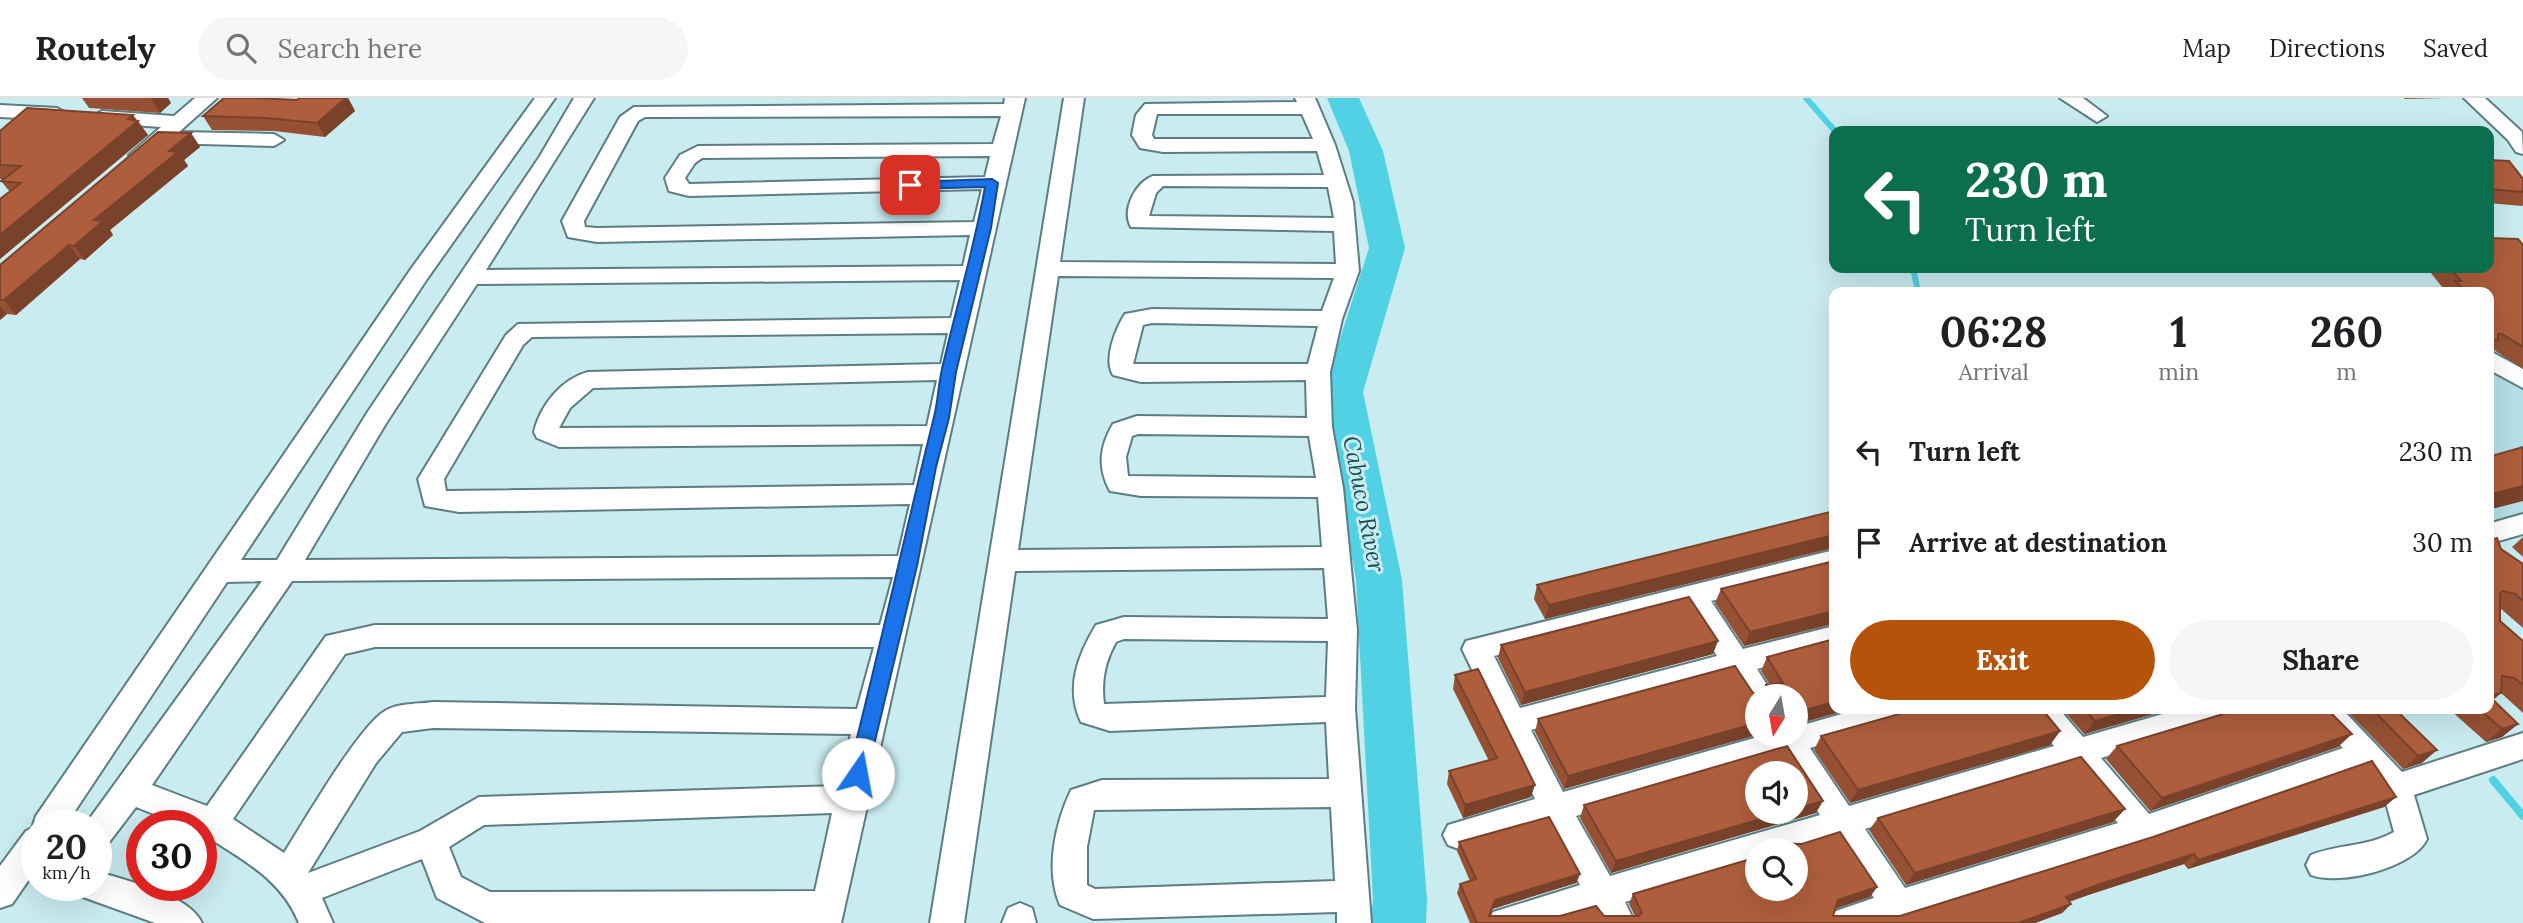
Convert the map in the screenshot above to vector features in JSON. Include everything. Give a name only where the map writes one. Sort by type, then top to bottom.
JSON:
[{"type":"street","points":[[120,172],[207,98]]},
{"type":"street","points":[[58,810],[419,274],[545,98]]},
{"type":"street","points":[[112,814],[284,571],[376,419],[550,156],[584,98]]},
{"type":"street","points":[[947,923],[1074,98]]},
{"type":"street","points":[[2070,98],[2097,116]]},
{"type":"street","points":[[2474,98],[2515,136],[2523,148]]},
{"type":"street","points":[[1325,145],[1163,146],[1147,144],[1142,135],[1146,115],[1152,108],[1307,103],[1325,145],[1343,202],[1348,271],[1331,319],[1318,372],[1320,427],[1330,488],[1343,630],[1340,709],[1346,793],[1353,909],[1093,904],[1072,894],[1068,874],[1075,820],[1082,800],[1102,794],[1346,793]]},
{"type":"street","points":[[431,841],[449,887],[486,908],[826,914],[869,722],[909,566],[947,390],[948,372],[985,228],[1000,150],[1014,104],[641,111],[630,117],[573,221],[576,232],[597,235],[985,228]]},
{"type":"street","points":[[0,111],[177,122]]},
{"type":"street","points":[[159,138],[274,140]]},
{"type":"street","points":[[992,183],[689,190],[676,187],[675,178],[687,159],[698,152],[1000,150]]},
{"type":"street","points":[[1337,181],[1160,180],[1150,184],[1146,190],[1138,213],[1139,222],[1343,225]]},
{"type":"street","points":[[1049,269],[1348,271]]},
{"type":"street","points":[[469,277],[972,273]]},
{"type":"street","points":[[1318,372],[1141,374],[1121,369],[1121,355],[1133,319],[1152,316],[1331,319]]},
{"type":"street","points":[[925,494],[459,502],[434,499],[431,479],[514,340],[526,329],[959,325]]},
{"type":"street","points":[[2494,361],[2523,380]]},
{"type":"street","points":[[936,435],[559,438],[546,432],[547,421],[571,390],[587,380],[948,372]]},
{"type":"street","points":[[1320,427],[1137,425],[1122,430],[1116,442],[1112,472],[1119,484],[1141,486],[1330,488]]},
{"type":"street","points":[[2494,532],[2523,524]]},
{"type":"street","points":[[1001,561],[1337,557]]},
{"type":"street","points":[[1618,923],[1555,808],[1476,649],[1829,561]]},
{"type":"street","points":[[221,571],[909,566]]},
{"type":"street","points":[[1692,596],[1751,684]]},
{"type":"street","points":[[1340,709],[1110,718],[1092,713],[1086,701],[1097,646],[1106,633],[1124,628],[1343,630]]},
{"type":"street","points":[[217,817],[336,644],[375,636],[891,636]]},
{"type":"street","points":[[1513,722],[1738,664],[1829,637]]},
{"type":"street","points":[[1808,733],[1883,714]]},
{"type":"street","points":[[2045,714],[2143,830]]},
{"type":"street","points":[[1505,923],[2204,714]]},
{"type":"street","points":[[2322,865],[2382,856],[2411,839],[2409,817],[2398,787],[2328,714]]},
{"type":"street","points":[[295,882],[365,754],[394,720],[433,715],[869,722]]},
{"type":"street","points":[[2398,787],[2523,746]]},
{"type":"street","points":[[1459,835],[1756,747]]},
{"type":"street","points":[[1792,747],[1898,906]]},
{"type":"street","points":[[1845,923],[2143,830],[2366,753]]},
{"type":"street","points":[[130,791],[179,810]]},
{"type":"street","points":[[295,882],[431,841],[479,811],[852,799]]},
{"type":"street","points":[[217,826],[295,882],[316,923]]},
{"type":"street","points":[[112,892],[162,909],[185,923]]},
{"type":"shaded area","points":[[2498,370],[2523,387],[2523,514],[2494,522],[2494,371]]},
{"type":"building","points":[[224,98],[346,98],[317,123],[203,116]]},
{"type":"building","points":[[27,108],[133,115],[128,119],[138,121],[0,235],[0,199],[21,183],[1,181],[21,166],[0,165],[0,131]]},
{"type":"building","points":[[158,132],[191,133],[169,151],[178,152],[94,220],[103,221],[74,246],[69,245],[4,300],[0,300],[0,265]]},
{"type":"building","points":[[2494,160],[2509,161],[2523,179],[2523,192],[2494,190]]},
{"type":"building","points":[[2494,238],[2518,239],[2523,245],[2523,347],[2502,334],[2498,334],[2498,340],[2494,340],[2494,287],[2461,287],[2455,281],[2461,281],[2454,273],[2494,273]]},
{"type":"building","points":[[2523,447],[2523,486],[2494,493],[2494,455]]},
{"type":"building","points":[[1829,512],[1829,536],[1549,605],[1537,585]]},
{"type":"building","points":[[2497,538],[2501,549],[2523,564],[2523,601],[2515,594],[2503,591],[2500,593],[2500,621],[2523,641],[2523,685],[2514,678],[2502,676],[2501,693],[2494,695],[2494,539]]},
{"type":"building","points":[[1829,562],[1829,612],[1750,632],[1721,589]]},
{"type":"building","points":[[1689,597],[1718,641],[1525,692],[1501,645]]},
{"type":"building","points":[[1829,640],[1829,703],[1808,709],[1808,684],[1774,684],[1783,683],[1767,657]]},
{"type":"building","points":[[1735,666],[1747,684],[1745,726],[1568,776],[1538,719]]},
{"type":"building","points":[[1478,669],[1535,785],[1465,805],[1449,771],[1497,758],[1455,675]]},
{"type":"building","points":[[2494,701],[2518,724],[2502,729],[2485,714],[2494,714]]},
{"type":"building","points":[[1899,714],[2046,714],[2060,731],[1858,790],[1821,736]]},
{"type":"building","points":[[2089,714],[2120,714],[2095,721]]},
{"type":"building","points":[[2223,714],[2332,714],[2352,734],[2162,798],[2117,746]]},
{"type":"building","points":[[2377,714],[2400,714],[2437,750],[2418,756]]},
{"type":"building","points":[[1784,747],[1788,747],[1797,761],[1745,761],[1745,824],[1616,861],[1584,805]]},
{"type":"building","points":[[2081,757],[2125,809],[1915,873],[1878,818]]},
{"type":"building","points":[[2372,761],[2396,797],[2198,860],[2194,854],[2097,885],[2066,897],[2071,904],[2018,923],[1477,923],[1460,884],[1476,879],[1459,842],[1549,817],[1580,874],[1495,900],[1489,916],[1560,916],[1596,906],[1604,916],[1639,916],[1642,913],[1633,894],[1745,861],[1745,901],[1808,901],[1808,842],[1840,832],[1877,887],[1838,900],[1833,916],[1900,916],[2153,837]]},
{"type":"building","points":[[1808,778],[1823,801],[1808,805]]},
{"type":"waterway","name":"Cabuco River","points":[[1343,98],[1366,151],[1387,248],[1343,392],[1379,580],[1400,900],[1398,923]]},
{"type":"waterway","points":[[1806,98],[1831,126]]},
{"type":"waterway","points":[[1914,273],[1917,287]]},
{"type":"waterway","points":[[2493,780],[2523,816]]},
{"type":"route","points":[[858,774],[909,566],[936,435],[942,418],[948,372],[985,228],[992,183],[910,185]]}]
